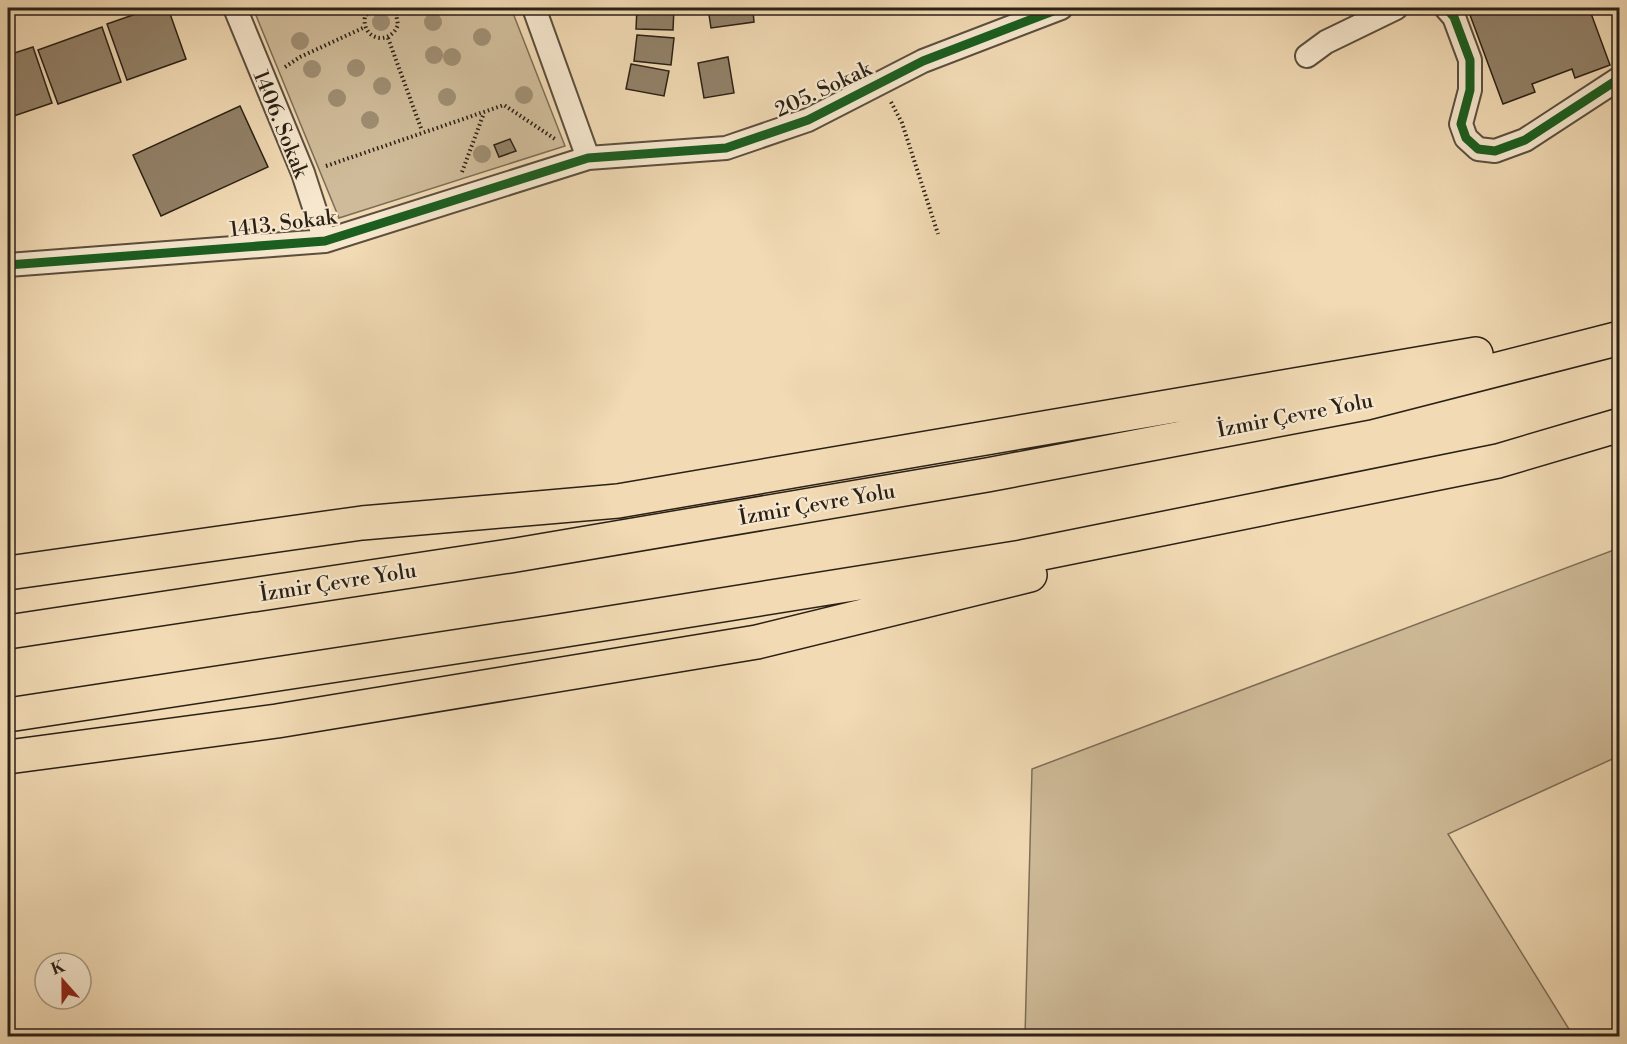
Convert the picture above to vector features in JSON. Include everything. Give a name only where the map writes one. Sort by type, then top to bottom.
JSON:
[{"type":"highway","points":[[8,573],[362,523],[618,501],[1620,329]]},
{"type":"highway","name":"İzmir Çevre Yolu","points":[[8,632],[516,555],[987,475],[1366,403],[1620,338]]},
{"type":"highway","points":[[8,757],[277,721],[757,642],[1498,461],[1620,425]]},
{"type":"highway","points":[[8,715],[553,632],[1022,557],[1498,461]]},
{"type":"street","name":"1406. Sokak","points":[[235,8],[303,173],[325,241]]},
{"type":"street","points":[[534,8],[588,158]]},
{"type":"street","name":"205. Sokak","points":[[588,158],[726,148],[808,120],[923,61],[1061,8]]},
{"type":"street","points":[[1307,56],[1326,42],[1396,8]]},
{"type":"street","points":[[1446,8],[1454,17],[1470,60],[1470,90],[1461,124],[1466,138],[1478,149],[1495,151],[1525,140],[1620,78]]},
{"type":"street","name":"1413. Sokak","points":[[8,265],[325,241],[588,158]]},
{"type":"path","points":[[374,8],[365,16],[365,27],[376,39],[388,38],[398,26],[396,14],[390,8]]},
{"type":"path","points":[[396,14],[417,8]]},
{"type":"path","points":[[279,71],[300,57],[365,27]]},
{"type":"path","points":[[388,38],[422,131]]},
{"type":"path","points":[[880,83],[902,123],[938,234]]},
{"type":"path","points":[[321,169],[422,131],[504,105],[565,146],[588,158]]},
{"type":"path","points":[[456,199],[459,182],[484,113]]},
{"type":"shaded area","points":[[253,8],[511,8],[565,146],[339,218]]},
{"type":"shaded area","points":[[1619,548],[1619,756],[1448,834],[1572,1034],[1568,1036],[1025,1036],[1032,769]]},
{"type":"building","points":[[153,8],[168,8],[186,59],[127,80],[107,24]]},
{"type":"building","points":[[637,8],[674,8],[673,30],[636,29]]},
{"type":"building","points":[[708,8],[773,8],[753,11],[754,22],[711,28]]},
{"type":"building","points":[[1492,8],[1510,8],[1512,14],[1531,8],[1589,8],[1610,65],[1575,78],[1572,69],[1532,84],[1535,92],[1503,104],[1470,15]]},
{"type":"building","points":[[102,27],[121,82],[58,104],[38,50]]},
{"type":"building","points":[[637,35],[674,38],[671,65],[634,61]]},
{"type":"building","points":[[33,47],[52,103],[8,118],[8,55]]},
{"type":"building","points":[[728,57],[734,93],[704,98],[698,63]]},
{"type":"building","points":[[631,64],[669,71],[664,96],[626,89]]},
{"type":"building","points":[[240,106],[268,167],[161,216],[133,155]]},
{"type":"building","points":[[510,139],[516,151],[499,157],[494,145]]},
{"type":"cycle path","points":[[8,265],[325,241],[588,158],[726,148],[808,120],[923,61],[1061,8]]},
{"type":"cycle path","points":[[1446,8],[1454,17],[1470,60],[1470,90],[1461,124],[1466,138],[1478,149],[1495,151],[1525,140],[1620,78]]}]
